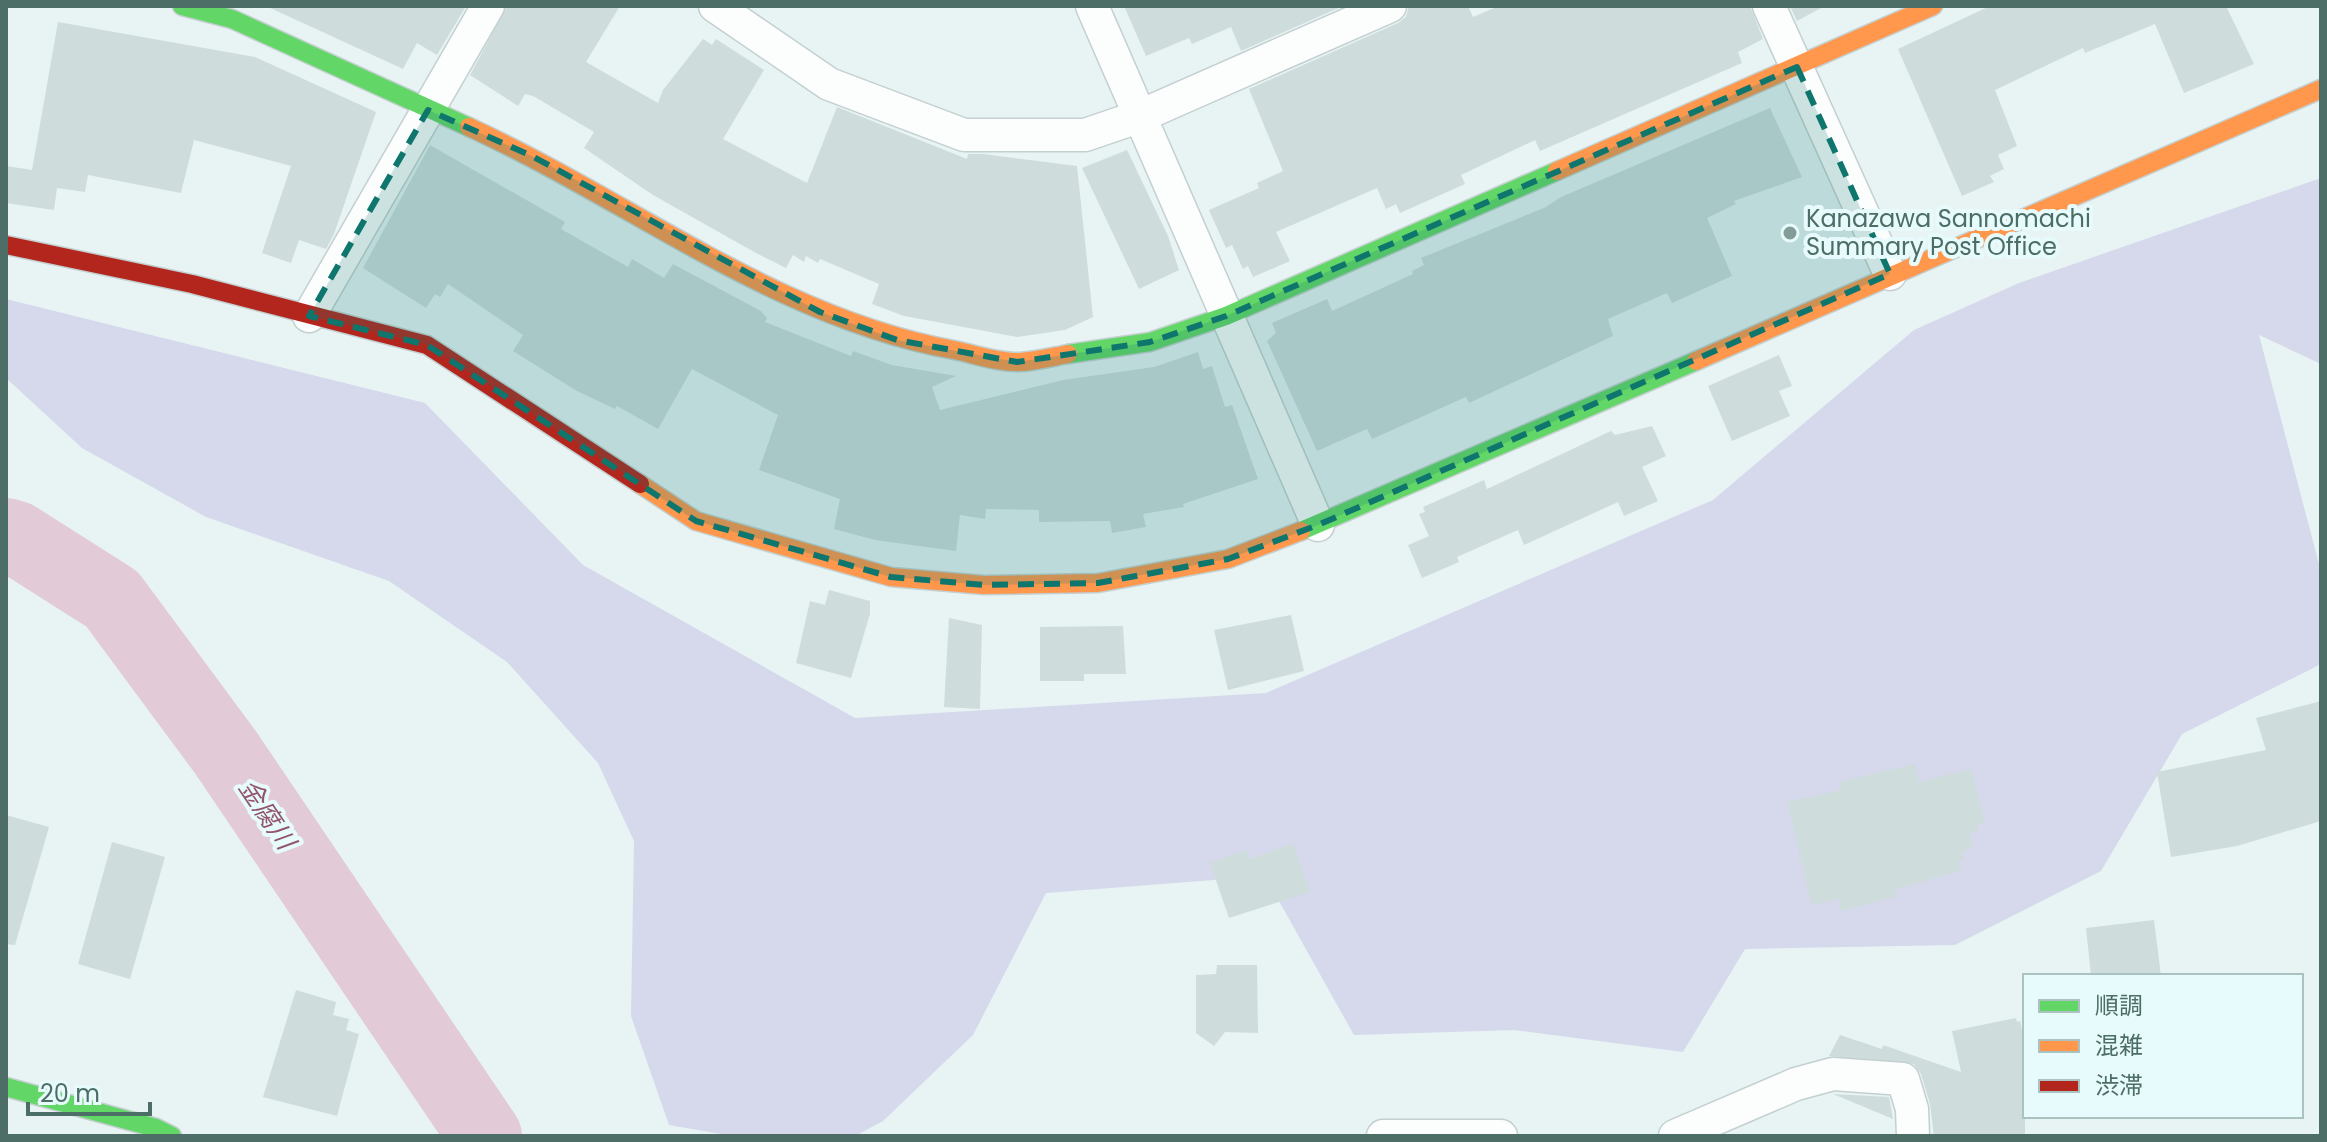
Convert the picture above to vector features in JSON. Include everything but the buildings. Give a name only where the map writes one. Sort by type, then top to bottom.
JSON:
[{"type":"street","points":[[182,6],[232,19],[532,156],[744,275],[820,312],[897,340],[1017,362],[1150,342],[1226,316],[1933,6]]},
{"type":"street","points":[[309,316],[488,6]]},
{"type":"street","points":[[715,6],[829,84],[964,135],[1085,135],[1138,117],[1390,6]]},
{"type":"street","points":[[1092,6],[1318,525]]},
{"type":"street","points":[[1769,6],[1890,274]]},
{"type":"street","points":[[6,245],[177,281],[427,345],[696,521],[891,577],[984,585],[1098,583],[1228,559],[1318,525],[2321,89]]},
{"type":"street","points":[[1675,1136],[1796,1084],[1833,1074],[1903,1079],[1912,1109],[1913,1136]]},
{"type":"street","points":[[6,1087],[156,1128],[172,1136]]},
{"type":"street","points":[[1383,1136],[1501,1136]]},
{"type":"highlighted area","points":[[1797,67],[1890,274],[1318,525],[1228,559],[1098,583],[984,585],[891,577],[696,521],[427,345],[309,316],[428,110],[532,156],[820,312],[897,340],[1017,362],[1150,342],[1226,316]]},
{"type":"shaded area","points":[[2321,178],[2321,364],[2259,335],[2321,572],[2321,664],[2182,734],[2101,871],[1955,945],[1745,949],[1683,1052],[1514,1030],[1354,1035],[1265,876],[1046,893],[973,1035],[883,1121],[855,1136],[733,1136],[669,1125],[631,1016],[634,841],[598,763],[507,662],[389,581],[206,517],[82,448],[6,378],[6,299],[425,403],[583,565],[855,718],[1266,693],[1713,500],[1914,330],[2019,283]]},
{"type":"waterway","name":"金腐川","points":[[6,535],[16,538],[112,599],[226,753],[485,1136]]},
{"type":"traffic: fast","points":[[182,6],[232,19],[469,127]]},
{"type":"traffic: fast","points":[[1068,354],[1150,342],[1226,316],[1557,171]]},
{"type":"traffic: fast","points":[[1301,531],[1696,361]]},
{"type":"traffic: fast","points":[[6,1087],[156,1128],[172,1136]]},
{"type":"traffic: slow","points":[[1557,171],[1933,6]]},
{"type":"traffic: slow","points":[[1696,361],[2321,89]]},
{"type":"traffic: slow","points":[[469,127],[765,285],[826,312],[889,334],[995,360],[1020,362],[1068,354]]},
{"type":"traffic: slow","points":[[640,484],[696,521],[891,577],[984,585],[1098,583],[1228,559],[1301,531]]},
{"type":"traffic: jam","points":[[6,245],[192,284],[427,345],[640,484]]},
{"type":"place","name":"Kanazawa Sannomachi Summary Post Office","points":[[1790,233]]}]
